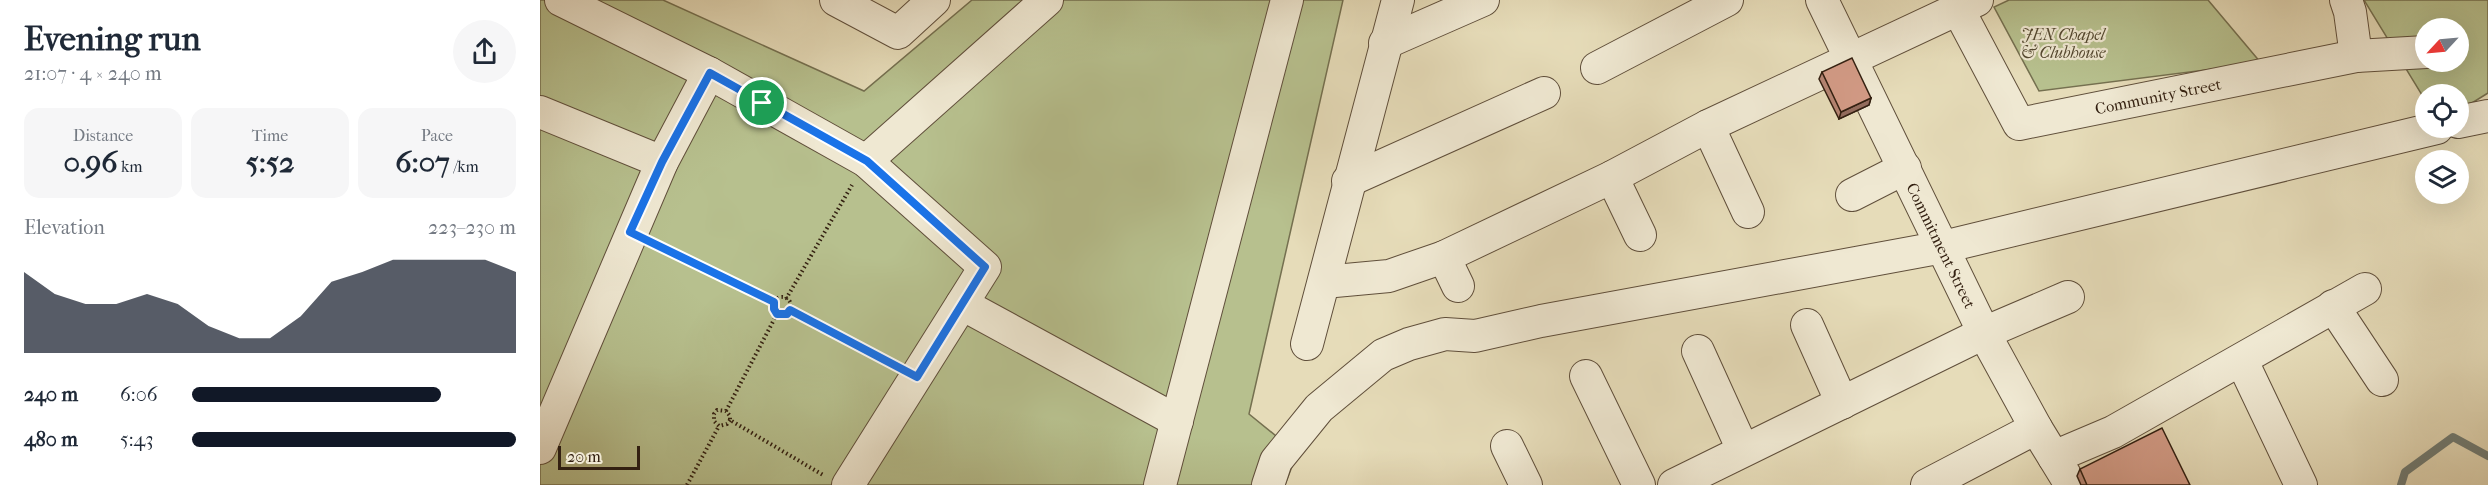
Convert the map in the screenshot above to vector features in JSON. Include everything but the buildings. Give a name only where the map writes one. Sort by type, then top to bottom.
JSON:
[{"type":"street","points":[[561,0],[710,73],[867,161],[985,267],[917,377],[839,482]]},
{"type":"street","points":[[836,0],[898,33],[934,0]]},
{"type":"street","points":[[867,161],[1047,0]]},
{"type":"street","points":[[1160,485],[1287,0]]},
{"type":"street","points":[[1307,344],[1348,181],[1398,0]]},
{"type":"street","points":[[1385,43],[1483,0]]},
{"type":"street","points":[[1597,68],[1727,0]]},
{"type":"street","name":"Commitment Street","points":[[1822,0],[1984,333],[2036,428],[2071,485]]},
{"type":"street","points":[[2346,0],[2350,12],[2356,56]]},
{"type":"street","points":[[1324,282],[1389,276],[1444,257],[1612,177],[1708,126],[1967,4]]},
{"type":"street","name":"Community Street","points":[[1967,4],[2019,124],[2356,56],[2415,53]]},
{"type":"street","points":[[540,448],[630,232],[662,162],[710,73]]},
{"type":"street","points":[[1348,181],[1544,93]]},
{"type":"street","points":[[540,112],[662,162]]},
{"type":"street","points":[[1708,126],[1748,212]]},
{"type":"street","points":[[1268,485],[1276,461],[1319,408],[1383,355],[1409,344],[1445,334],[1475,336],[1541,321],[1943,248],[2415,133]]},
{"type":"street","points":[[1852,195],[1905,168]]},
{"type":"street","points":[[1612,177],[1640,235]]},
{"type":"street","points":[[1444,257],[1458,286]]},
{"type":"street","points":[[2054,457],[2113,432],[2153,422],[2242,361],[2365,289]]},
{"type":"street","points":[[1674,485],[1984,333],[2068,297]]},
{"type":"street","points":[[962,304],[1177,421]]},
{"type":"street","points":[[2333,306],[2382,380]]},
{"type":"street","points":[[1808,325],[1842,403]]},
{"type":"street","points":[[1698,351],[1743,450]]},
{"type":"street","points":[[2242,361],[2301,485]]},
{"type":"street","points":[[1586,376],[1639,485]]},
{"type":"street","points":[[1927,485],[2036,428]]},
{"type":"street","points":[[1507,446],[1524,484]]},
{"type":"path","points":[[786,298],[867,161]]},
{"type":"path","points":[[630,232],[774,302]]},
{"type":"path","points":[[774,302],[786,298]]},
{"type":"path","points":[[777,314],[787,314],[790,310],[791,305],[786,298]]},
{"type":"path","points":[[774,302],[777,314]]},
{"type":"path","points":[[790,310],[917,377]]},
{"type":"path","points":[[726,411],[777,314]]},
{"type":"path","points":[[718,426],[714,421],[714,414],[717,410],[726,411],[730,420],[839,482]]},
{"type":"path","points":[[718,426],[728,424],[730,420]]},
{"type":"path","points":[[687,485],[718,426]]},
{"type":"green space","points":[[540,0],[663,0],[864,91],[972,0],[1343,0],[1249,414],[1297,453],[1285,485],[540,485]]},
{"type":"green space","name":"JEN Chapel & Clubhouse","points":[[2009,0],[2208,0],[2261,63],[2039,91],[1994,7]]},
{"type":"green space","points":[[2364,0],[2488,0],[2488,93],[2469,105],[2469,84],[2415,84]]},
{"type":"waterway","points":[[2401,485],[2405,472],[2453,437],[2488,456]]},
{"type":"route","points":[[710,73],[762,103],[867,161],[985,267],[917,377],[790,310],[787,314],[777,314],[773,306],[774,302],[630,232],[662,162],[710,73]]}]
